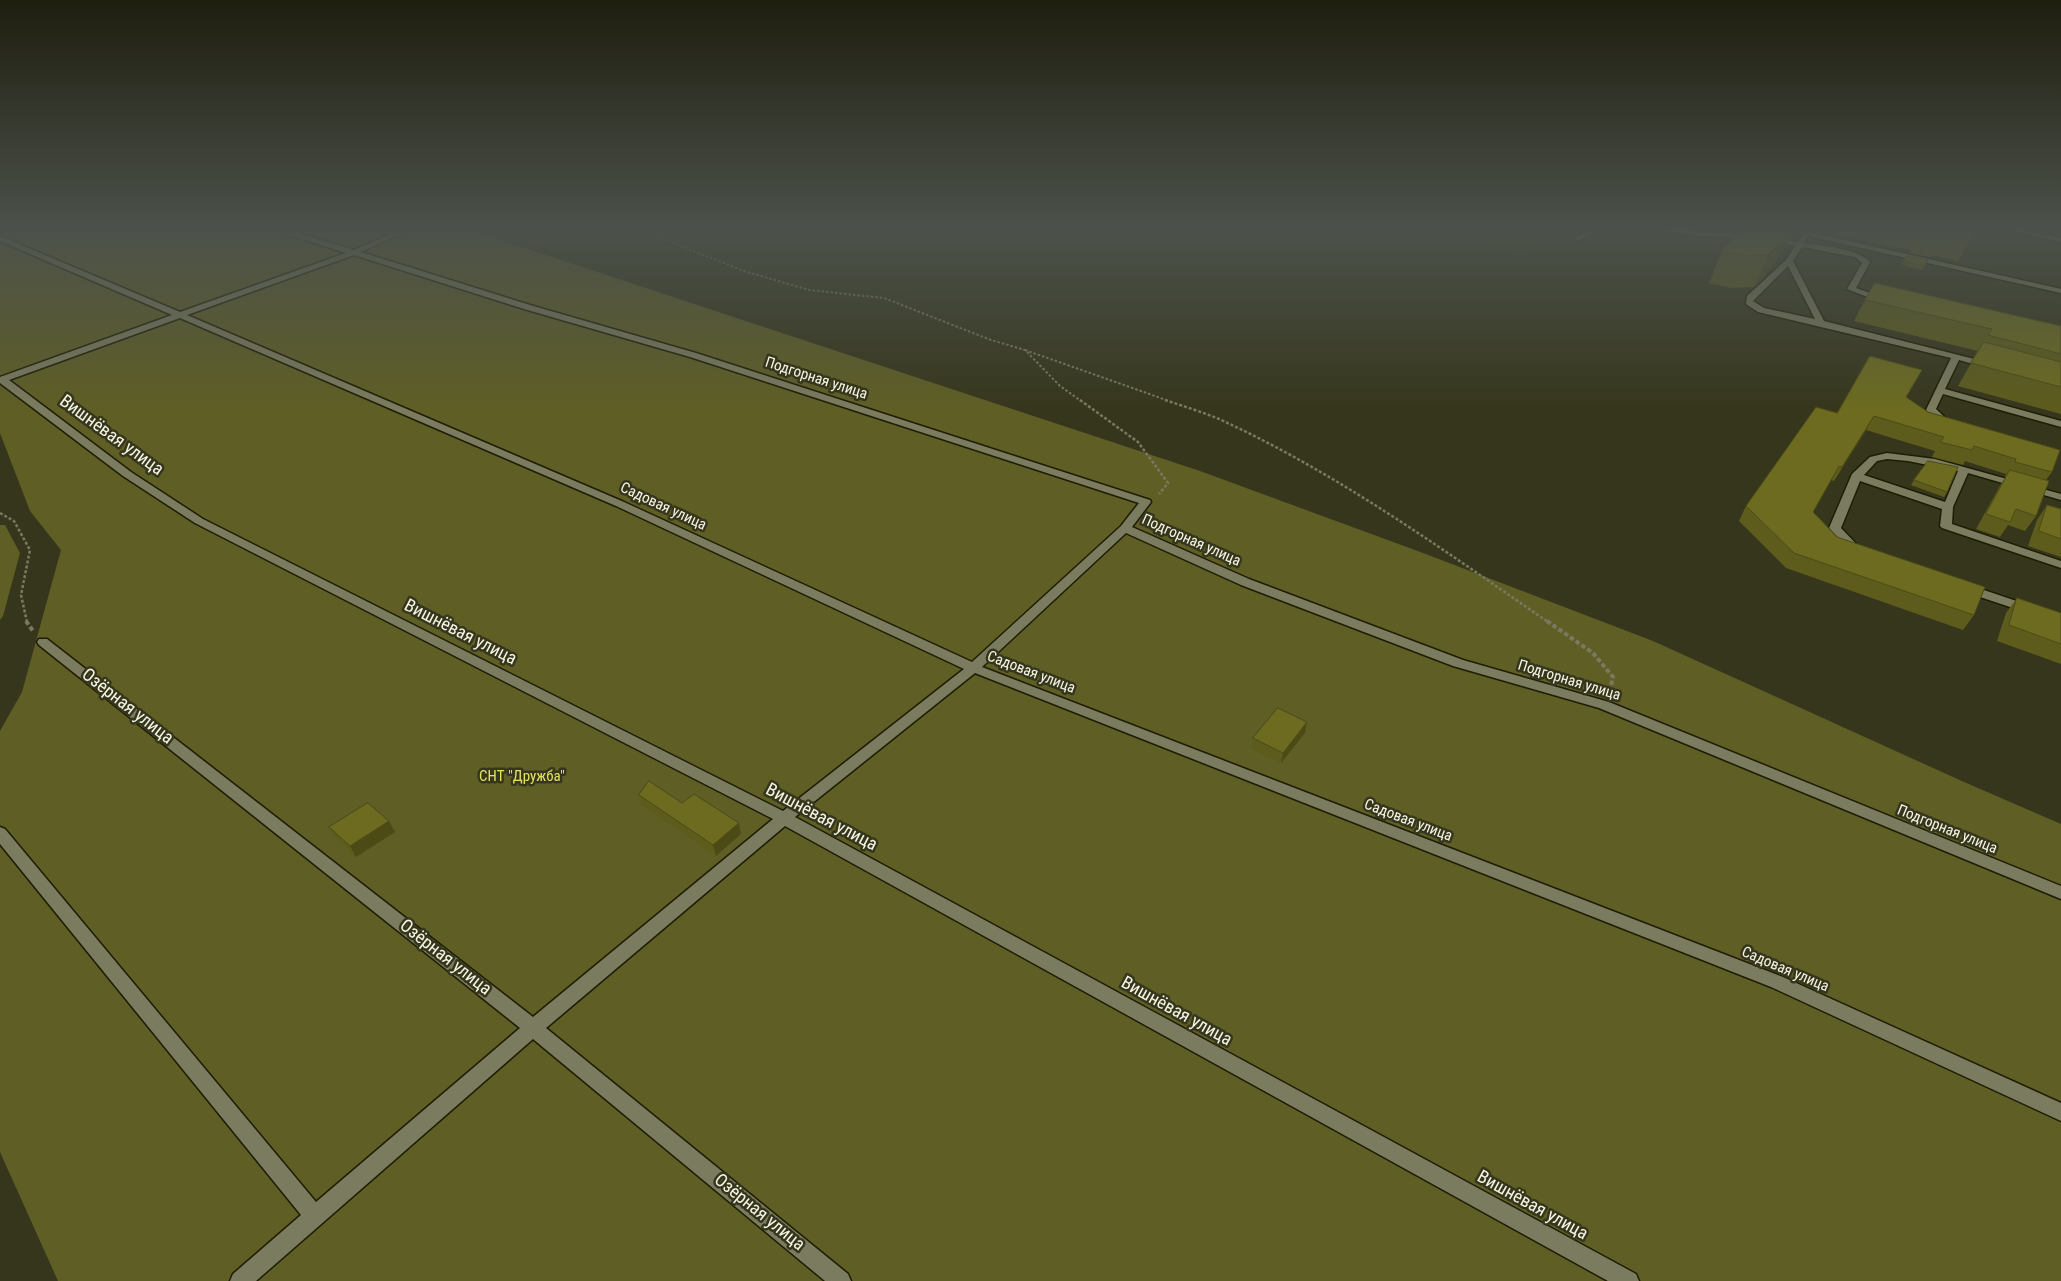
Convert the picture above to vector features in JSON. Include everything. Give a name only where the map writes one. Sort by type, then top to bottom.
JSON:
[{"type":"lane","name":"Садовая улица","points":[[122,291],[620,504],[972,668],[1777,982],[2061,1112]]},
{"type":"lane","points":[[1,379],[246,291]]},
{"type":"lane","name":"Подгорная улица","points":[[479,291],[693,355],[1146,502],[1126,528],[1245,582],[1458,663],[1604,706],[2061,893]]},
{"type":"lane","points":[[1758,291],[1750,298],[1749,302],[1761,310],[1822,323],[1994,367]]},
{"type":"lane","points":[[1805,291],[1822,323]]},
{"type":"lane","points":[[1855,291],[1869,298],[1888,302]]},
{"type":"lane","points":[[1953,426],[1944,423],[1931,410],[1956,357]]},
{"type":"lane","name":"Вишнёвая улица","points":[[1,379],[127,474],[199,521],[784,818],[1629,1281]]},
{"type":"lane","points":[[1941,391],[2061,424]]},
{"type":"lane","points":[[1866,554],[1857,551],[1835,528],[1856,476],[1876,458],[1907,456],[2061,497]]},
{"type":"lane","points":[[1964,470],[1948,507],[1946,526],[2061,565]]},
{"type":"lane","points":[[1856,476],[1948,507]]},
{"type":"lane","points":[[240,1281],[533,1028],[784,818],[972,668],[1126,528]]},
{"type":"lane","points":[[1959,586],[2061,620]]},
{"type":"lane","name":"Озёрная улица","points":[[43,642],[533,1028],[842,1281]]},
{"type":"lane","points":[[0,833],[315,1216]]},
{"type":"path","points":[[816,291],[884,298],[991,340],[1025,350],[1218,419],[1338,482],[1396,517],[1593,653],[1613,678],[1604,706]]},
{"type":"path","points":[[1025,350],[1060,386],[1138,442],[1168,483],[1162,493],[1146,502]]},
{"type":"path","points":[[0,513],[14,521],[30,550],[21,595],[27,624],[43,642]]},
{"type":"green space","name":"СНТ \"Дружба\"","points":[[0,291],[654,291],[1200,471],[1423,553],[1653,641],[2061,824],[2061,1281],[58,1281],[0,1152],[0,731],[22,692],[61,550],[30,511],[0,433]]},
{"type":"green space","points":[[0,525],[5,525],[20,553],[3,616],[0,620]]},
{"type":"building","points":[[1870,291],[1909,291],[2061,326],[2061,354],[1988,335],[1992,329],[1865,300]]},
{"type":"building","points":[[1984,342],[2061,362],[2061,387],[1971,363]]},
{"type":"building","points":[[1870,356],[1922,370],[1906,397],[1928,412],[2060,450],[2052,472],[2015,462],[2016,459],[1974,446],[1972,450],[1940,442],[1944,437],[1874,416],[1842,467],[1839,466],[1813,512],[1837,537],[1985,587],[1974,615],[1794,553],[1746,506],[1816,407],[1837,413]]},
{"type":"building","points":[[1928,461],[1958,467],[1947,492],[1914,480]]},
{"type":"building","points":[[2010,470],[2049,481],[2036,516],[2016,509],[2010,522],[1986,514]]},
{"type":"building","points":[[2047,505],[2061,509],[2061,539],[2039,531]]},
{"type":"building","points":[[2017,598],[2061,613],[2061,644],[2009,625]]},
{"type":"building","points":[[1278,708],[1307,722],[1283,753],[1253,738]]},
{"type":"building","points":[[649,781],[682,803],[694,794],[739,823],[713,845],[639,795]]},
{"type":"building","points":[[368,803],[389,821],[350,846],[329,827]]}]
